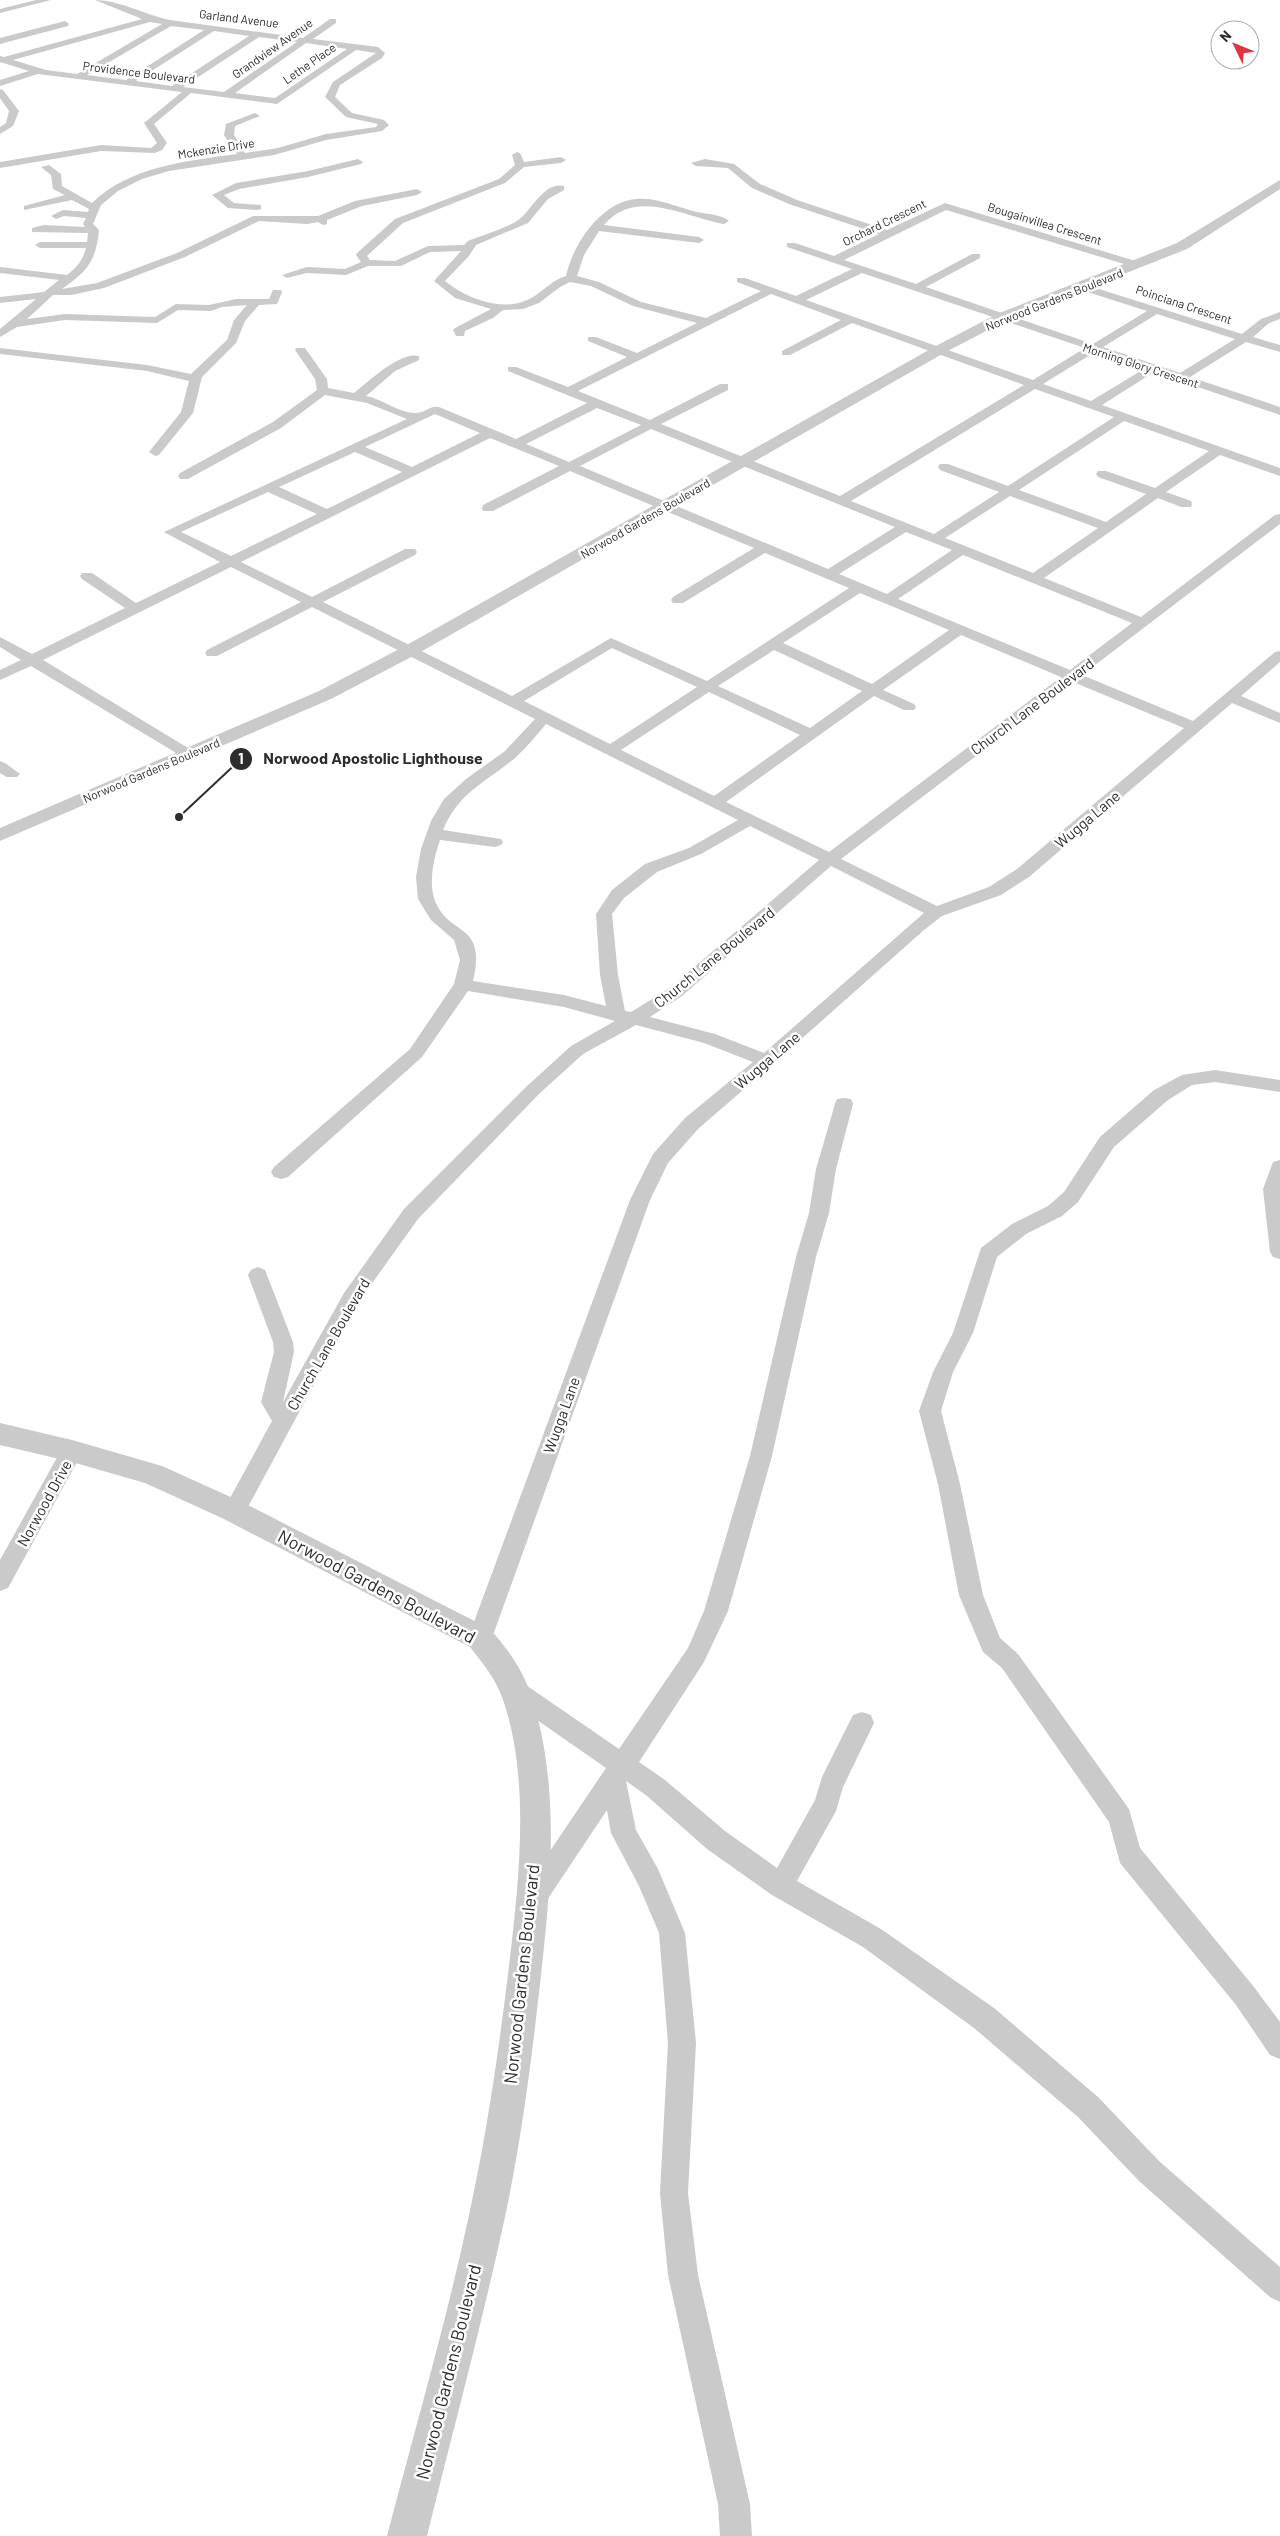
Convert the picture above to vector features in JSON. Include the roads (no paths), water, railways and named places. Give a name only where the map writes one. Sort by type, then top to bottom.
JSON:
[{"type":"street","points":[[0,11],[47,0]]},
{"type":"street","name":"Garland Avenue","points":[[99,0],[150,19],[170,23],[307,39],[378,50]]},
{"type":"street","points":[[2,60],[150,19]]},
{"type":"street","name":"Grandview Avenue","points":[[226,95],[333,22]]},
{"type":"street","points":[[78,77],[170,23]]},
{"type":"street","points":[[0,41],[65,24]]},
{"type":"street","points":[[127,82],[214,28]]},
{"type":"street","points":[[175,88],[259,33]]},
{"type":"street","name":"Lethe Place","points":[[277,101],[356,46]]},
{"type":"street","name":"Mckenzie Drive","points":[[91,211],[126,182],[168,169],[291,148],[318,140],[365,132],[384,125],[380,122],[349,115],[330,97],[336,84],[378,56],[381,53],[378,50]]},
{"type":"street","name":"Providence Boulevard","points":[[2,60],[38,71],[78,77],[277,101]]},
{"type":"street","points":[[0,83],[38,71]]},
{"type":"street","points":[[0,165],[102,148],[152,151],[159,148],[162,143],[149,123],[190,90]]},
{"type":"street","points":[[0,92],[14,112],[10,124],[0,132]]},
{"type":"street","points":[[243,157],[228,135],[231,124],[256,116]]},
{"type":"street","points":[[11,150],[14,155],[27,161]]},
{"type":"street","points":[[152,151],[168,169]]},
{"type":"street","points":[[367,263],[361,255],[399,221],[416,212],[502,181],[518,160],[536,163],[557,158]]},
{"type":"street","points":[[256,207],[229,205],[217,195],[236,186],[314,173],[358,162]]},
{"type":"street","points":[[696,163],[705,162],[731,166],[756,186],[793,202],[888,234]]},
{"type":"street","points":[[46,167],[56,174],[57,187],[74,196],[91,211]]},
{"type":"street","name":"Norwood Gardens Boulevard","points":[[0,835],[325,695],[411,650],[939,350],[1002,317],[1138,265],[1182,246],[1214,228],[1280,184]]},
{"type":"street","points":[[560,188],[544,197],[524,221],[472,244],[440,281],[451,293],[500,308],[534,301],[560,282],[571,278],[636,304],[707,322]]},
{"type":"street","points":[[238,207],[261,218],[321,220],[359,204],[417,192]]},
{"type":"street","points":[[28,208],[74,196]]},
{"type":"street","points":[[571,278],[574,260],[603,217],[619,207],[637,200],[673,208],[708,220],[724,221]]},
{"type":"street","name":"Orchard Crescent","points":[[834,260],[945,206]]},
{"type":"street","name":"Bougainvillea Crescent","points":[[945,206],[1138,265]]},
{"type":"street","points":[[56,216],[62,213],[91,211]]},
{"type":"street","points":[[91,211],[88,224],[94,230]]},
{"type":"street","points":[[0,300],[71,292],[100,286],[181,254],[261,218]]},
{"type":"street","points":[[596,227],[699,240]]},
{"type":"street","points":[[36,230],[44,228],[94,230]]},
{"type":"street","points":[[0,334],[15,324],[88,258],[94,230]]},
{"type":"street","points":[[40,245],[91,245]]},
{"type":"street","name":"Morning Glory Crescent","points":[[790,245],[1280,411]]},
{"type":"street","points":[[287,275],[307,270],[346,272],[367,263],[397,264],[428,249],[467,248]]},
{"type":"street","points":[[916,288],[976,256]]},
{"type":"street","points":[[798,300],[861,269]]},
{"type":"street","points":[[0,270],[68,278]]},
{"type":"street","points":[[741,280],[1280,472]]},
{"type":"street","name":"Poinciana Crescent","points":[[1080,286],[1280,349]]},
{"type":"street","points":[[567,392],[771,290]]},
{"type":"street","points":[[15,324],[65,317],[156,320],[176,308],[211,308],[220,304],[257,301],[273,302],[277,292]]},
{"type":"street","points":[[155,452],[187,413],[196,378],[232,341],[240,320],[257,301]]},
{"type":"street","points":[[460,334],[459,330],[489,316],[500,308]]},
{"type":"street","points":[[840,502],[1156,310]]},
{"type":"street","points":[[1180,378],[1244,338],[1265,321],[1280,315]]},
{"type":"street","points":[[786,353],[851,319]]},
{"type":"street","points":[[592,339],[637,357]]},
{"type":"street","points":[[301,350],[321,378],[323,391]]},
{"type":"street","points":[[0,351],[147,368],[182,377],[196,378]]},
{"type":"street","points":[[357,397],[391,369],[415,358]]},
{"type":"street","points":[[1093,405],[1153,368]]},
{"type":"street","points":[[512,369],[594,404],[1142,622]]},
{"type":"street","points":[[488,508],[724,387]]},
{"type":"street","points":[[184,476],[277,425],[323,391],[357,397],[401,414],[418,418]]},
{"type":"street","points":[[516,444],[594,404]]},
{"type":"street","points":[[936,912],[171,532],[435,410],[1196,728]]},
{"type":"street","points":[[934,540],[1123,416]]},
{"type":"street","points":[[0,676],[228,561],[490,433]]},
{"type":"street","points":[[355,447],[411,471]]},
{"type":"street","points":[[1035,578],[1218,450]]},
{"type":"street","points":[[944,467],[1108,528]]},
{"type":"street","points":[[1102,474],[1186,504]]},
{"type":"street","points":[[268,487],[325,513]]},
{"type":"street","name":"Church Lane Boulevard","points":[[234,1511],[351,1298],[410,1214],[533,1090],[577,1050],[624,1018],[676,992],[829,860],[1280,518]]},
{"type":"street","points":[[828,575],[904,528]]},
{"type":"street","points":[[678,600],[764,548]]},
{"type":"street","points":[[887,600],[961,550]]},
{"type":"street","points":[[212,653],[410,552]]},
{"type":"street","points":[[87,576],[134,608]]},
{"type":"street","points":[[609,751],[858,588]]},
{"type":"street","points":[[714,803],[958,630]]},
{"type":"street","points":[[0,641],[188,754]]},
{"type":"street","points":[[512,702],[611,642],[811,734]]},
{"type":"street","points":[[773,644],[909,706]]},
{"type":"street","name":"Wugga Lane","points":[[480,1638],[644,1192],[660,1159],[692,1123],[766,1061],[936,912],[995,890],[1023,874],[1280,655]]},
{"type":"street","points":[[1231,697],[1280,719]]},
{"type":"street","points":[[281,1172],[416,1052],[463,985],[469,960],[462,937],[442,924],[425,898],[424,871],[434,834],[449,803],[461,790],[511,752],[544,718]]},
{"type":"street","points":[[624,1018],[609,975],[604,914],[618,894],[651,868],[694,851],[749,820]]},
{"type":"street","points":[[434,834],[495,842]]},
{"type":"street","points":[[463,985],[564,1001],[624,1018],[709,1038],[766,1061]]},
{"type":"street","points":[[1280,1086],[1215,1076],[1188,1079],[1161,1095],[1107,1142],[1071,1197],[1055,1211],[1019,1229],[988,1253],[962,1333],[943,1372],[930,1411],[949,1484],[971,1595],[991,1645],[1010,1660],[1120,1816],[1129,1854],[1245,1996],[1280,2045]]},
{"type":"street","points":[[533,1899],[696,1655],[716,1612],[725,1588],[761,1456],[806,1257],[819,1213],[826,1169],[844,1104]]},
{"type":"street","points":[[1280,1167],[1273,1190],[1280,1252]]},
{"type":"street","points":[[258,1275],[283,1342],[284,1352],[272,1402],[274,1408],[284,1420]]},
{"type":"street","name":"Norwood Gardens Boulevard","points":[[0,1434],[72,1451],[152,1474],[234,1511],[480,1638],[503,1664],[515,1691],[530,1753],[534,1815],[533,1899],[515,2060],[479,2250],[407,2536]]},
{"type":"street","name":"Norwood Drive","points":[[0,1581],[72,1451]]},
{"type":"street","points":[[515,1691],[617,1772],[656,1788],[716,1840],[781,1886],[872,1938],[984,2018],[1088,2107],[1149,2171],[1280,2287]]},
{"type":"street","points":[[781,1886],[827,1803],[831,1785],[862,1723]]},
{"type":"street","points":[[617,1772],[624,1833],[649,1878],[672,1933],[682,2043],[675,2202],[683,2275],[734,2504],[736,2536]]},
{"type":"place","name":"Norwood Apostolic Lighthouse","points":[[179,817]]}]
